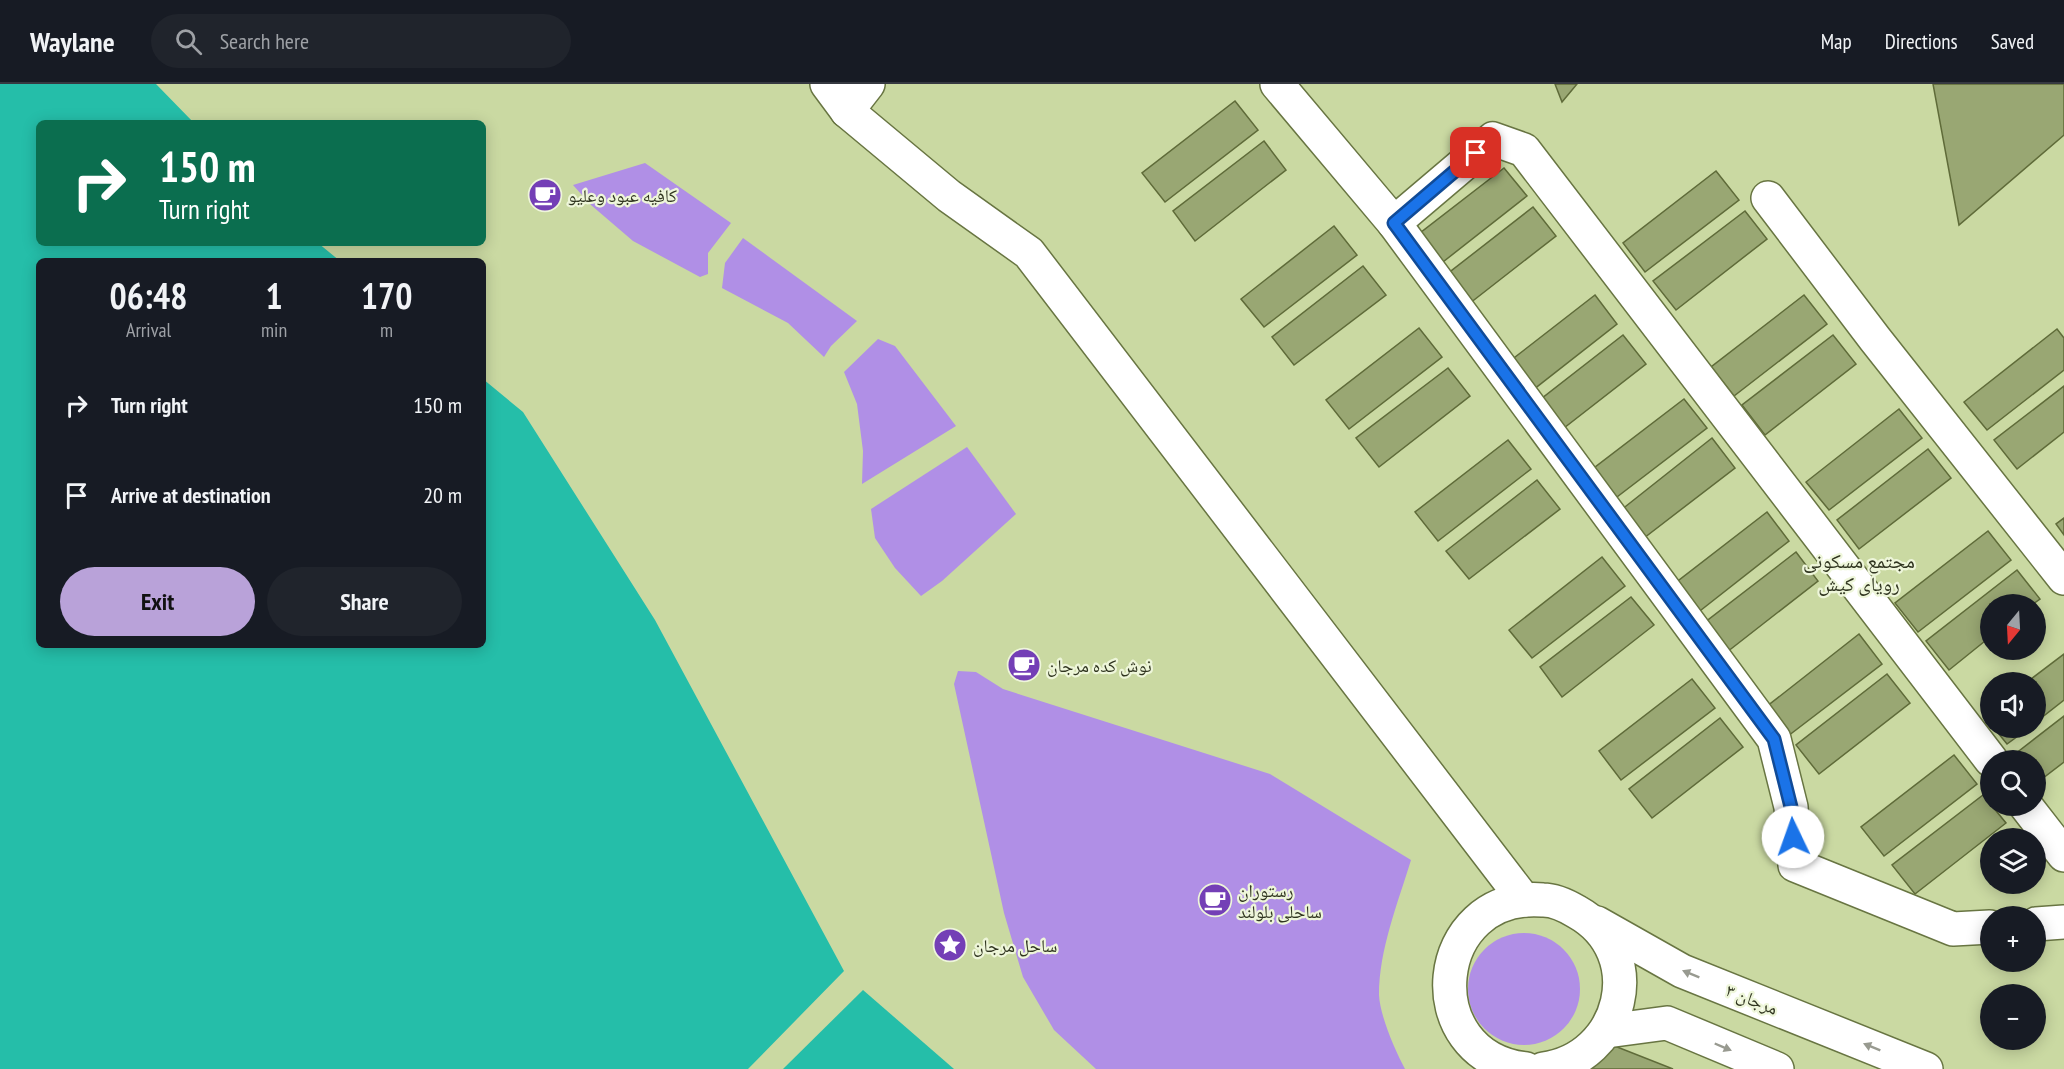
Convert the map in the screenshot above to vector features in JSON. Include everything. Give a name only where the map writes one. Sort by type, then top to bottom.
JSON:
[{"type":"street","points":[[827,84],[847,111],[949,196],[1029,253],[1524,900]]},
{"type":"street","points":[[847,111],[868,84]]},
{"type":"street","points":[[1277,84],[1394,223],[1774,739],[1791,807],[1795,865],[1953,929],[1980,928]]},
{"type":"street","points":[[1394,223],[1493,139],[1524,150],[1983,750]]},
{"type":"street","points":[[1768,198],[1875,339],[2064,578]]},
{"type":"street","points":[[2034,816],[2064,855]]},
{"type":"street","points":[[1524,900],[1545,900],[1566,905],[1584,916],[1600,930],[1612,948],[1619,969],[1620,990],[1616,1011],[1607,1031],[1593,1047],[1576,1060],[1556,1067],[1524,1069],[1493,1059],[1476,1047],[1462,1031],[1453,1011],[1449,990],[1450,968],[1456,948],[1468,930],[1484,916],[1503,905],[1524,900]]},
{"type":"street","name":"مرجان ۳","points":[[1584,916],[1682,971],[1926,1069]]},
{"type":"street","points":[[2046,923],[2064,922]]},
{"type":"street","points":[[1607,1031],[1666,1023],[1777,1069]]},
{"type":"shaded area","points":[[645,163],[731,223],[708,253],[708,274],[700,277],[633,241],[591,205],[573,185]]},
{"type":"shaded area","points":[[743,238],[857,321],[831,346],[824,357],[788,323],[722,288],[725,263]]},
{"type":"shaded area","points":[[878,339],[895,346],[956,426],[862,484],[863,451],[857,404],[844,372]]},
{"type":"shaded area","points":[[967,447],[1016,514],[942,581],[921,596],[895,568],[875,538],[871,509]]},
{"type":"shaded area","points":[[958,671],[976,672],[1003,689],[1270,774],[1411,860],[1386,943],[1379,995],[1385,1023],[1405,1069],[1096,1069],[1054,1030],[1023,977],[1004,913],[954,684]]},
{"type":"shaded area","points":[[1524,933],[1545,938],[1563,950],[1575,968],[1580,989],[1575,1010],[1563,1028],[1545,1040],[1524,1045],[1503,1040],[1485,1028],[1473,1010],[1468,989],[1473,968],[1485,950],[1503,938]]},
{"type":"water","points":[[0,84],[156,84],[191,120],[36,120],[36,246],[322,246],[336,258],[36,258],[36,648],[486,648],[486,381],[523,412],[655,620],[844,971],[748,1069],[0,1069]]},
{"type":"water","points":[[863,990],[954,1069],[783,1069]]},
{"type":"building","points":[[1555,84],[1577,84],[1562,102]]},
{"type":"building","points":[[1933,84],[2064,84],[2064,135],[1959,225]]},
{"type":"building","points":[[1235,101],[1258,130],[1165,202],[1142,173]]},
{"type":"building","points":[[1264,141],[1286,170],[1195,241],[1173,211]]},
{"type":"building","points":[[1504,168],[1527,196],[1434,269],[1411,240]]},
{"type":"building","points":[[1716,171],[1739,200],[1645,272],[1623,243]]},
{"type":"building","points":[[1533,207],[1556,236],[1465,307],[1442,278]]},
{"type":"building","points":[[1745,211],[1767,239],[1676,310],[1653,281]]},
{"type":"building","points":[[1334,226],[1357,255],[1264,327],[1241,299]]},
{"type":"building","points":[[1363,266],[1386,295],[1294,365],[1272,337]]},
{"type":"building","points":[[1595,295],[1617,324],[1524,397],[1501,368]]},
{"type":"building","points":[[1804,295],[1827,324],[1734,396],[1711,367]]},
{"type":"building","points":[[1419,328],[1442,357],[1349,429],[1326,400]]},
{"type":"building","points":[[2057,329],[2064,338],[2064,370],[1987,430],[1964,402]]},
{"type":"building","points":[[1623,335],[1646,364],[1555,435],[1532,406]]},
{"type":"building","points":[[1833,335],[1856,364],[1765,435],[1742,405]]},
{"type":"building","points":[[1448,368],[1470,396],[1379,467],[1356,438]]},
{"type":"building","points":[[2064,386],[2064,432],[2017,469],[1994,440]]},
{"type":"building","points":[[1684,399],[1707,428],[1613,500],[1590,471]]},
{"type":"building","points":[[1899,409],[1922,438],[1829,510],[1806,482]]},
{"type":"building","points":[[1712,438],[1735,468],[1644,538],[1621,510]]},
{"type":"building","points":[[1508,440],[1531,469],[1438,541],[1415,512]]},
{"type":"building","points":[[1928,449],[1951,478],[1859,549],[1837,520]]},
{"type":"building","points":[[1537,480],[1560,509],[1469,579],[1446,551]]},
{"type":"building","points":[[1767,512],[1789,541],[1696,614],[1674,584]]},
{"type":"building","points":[[2064,518],[2064,535],[2056,524]]},
{"type":"building","points":[[1988,531],[2011,560],[1918,632],[1895,603]]},
{"type":"building","points":[[1796,552],[1818,581],[1727,652],[1704,623]]},
{"type":"building","points":[[1602,557],[1625,586],[1532,658],[1509,630]]},
{"type":"building","points":[[2017,570],[2036,594],[1986,594]]},
{"type":"building","points":[[1631,597],[1654,625],[1562,697],[1540,667]]},
{"type":"building","points":[[1980,599],[1980,645],[1949,670],[1926,641]]},
{"type":"building","points":[[1859,634],[1882,664],[1788,736],[1766,707]]},
{"type":"building","points":[[2064,654],[2064,700],[2046,714],[2046,672],[2040,672]]},
{"type":"building","points":[[1887,674],[1910,703],[1819,774],[1796,745]]},
{"type":"building","points":[[1692,679],[1715,708],[1621,780],[1599,751]]},
{"type":"building","points":[[2064,716],[2064,762],[2046,776],[2046,750],[2020,750],[2036,738],[2046,738],[2046,730]]},
{"type":"building","points":[[1720,718],[1743,747],[1652,818],[1629,789]]},
{"type":"building","points":[[2002,738],[2015,738],[2007,744]]},
{"type":"building","points":[[1954,755],[1977,784],[1884,856],[1861,827]]},
{"type":"building","points":[[1980,797],[1980,816],[2000,816],[2006,823],[2000,828],[1980,828],[1980,843],[1915,894],[1892,865]]},
{"type":"building","points":[[1607,1043],[1673,1069],[1582,1069]]},
{"type":"place","name":"کافیه عبود وعلیو","points":[[545,195]]},
{"type":"place","name":"نوش کده مرجان","points":[[1024,665]]},
{"type":"place","name":"رستوران ساحلی بلولند","points":[[1215,900]]},
{"type":"place","name":"ساحل مرجان","points":[[950,945]]},
{"type":"district","name":"مجتمع مسکونی رویای کیش","points":[[1859,572]]},
{"type":"route","points":[[1476,153],[1394,223],[1774,739],[1791,807],[1793,837]]}]
